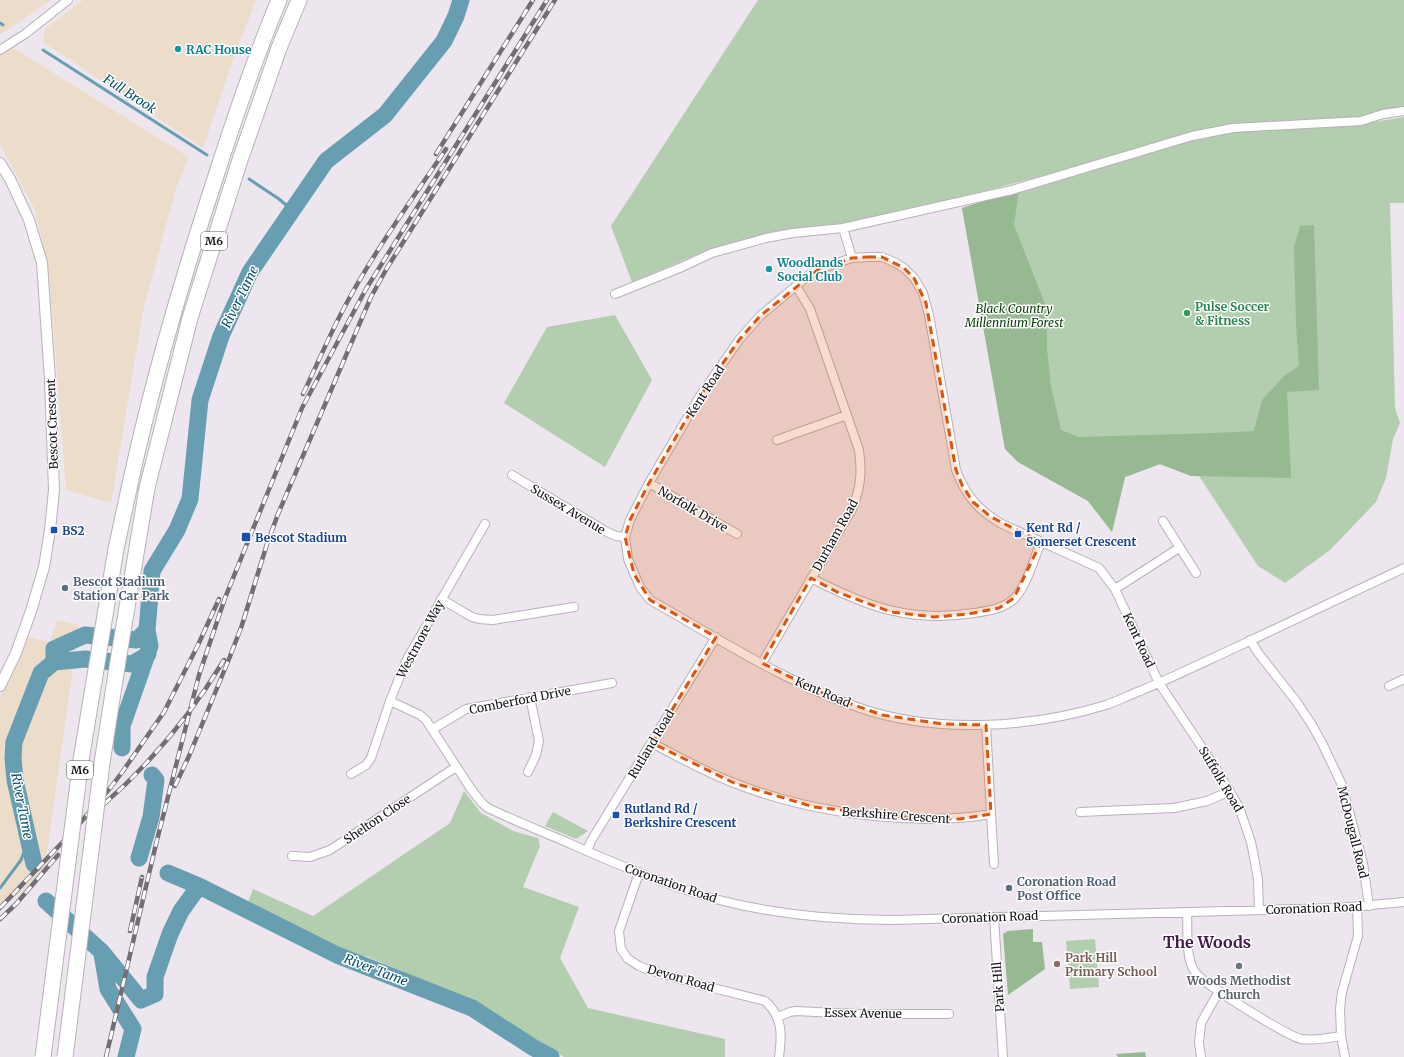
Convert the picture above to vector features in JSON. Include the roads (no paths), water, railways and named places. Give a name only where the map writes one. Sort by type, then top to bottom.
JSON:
[{"type":"highway","name":"M6","points":[[43,1057],[81,760],[112,573],[130,484],[167,334],[194,242],[263,39],[279,0]]},
{"type":"highway","name":"M6","points":[[65,1057],[102,763],[147,488],[190,318],[239,163],[279,48],[299,0]]},
{"type":"street","points":[[0,50],[25,34],[68,0]]},
{"type":"street","points":[[615,294],[682,267],[712,253],[773,237],[793,233],[843,228],[1012,190],[1192,136],[1233,128],[1361,121],[1384,114],[1404,111]]},
{"type":"street","name":"Bescot Crescent","points":[[0,163],[10,179],[29,220],[42,264],[50,380],[54,490],[44,567],[32,612],[16,653],[0,686]]},
{"type":"street","points":[[843,228],[852,258]]},
{"type":"street","name":"Kent Road","points":[[1159,683],[1115,589],[1098,568],[991,517],[973,502],[962,484],[956,470],[929,315],[923,293],[914,278],[904,268],[882,257],[852,258],[819,269],[808,276],[760,316],[739,340],[700,396],[649,483],[630,520],[626,537],[628,559],[640,587],[650,600],[800,684],[861,708],[882,714],[911,720],[943,724],[986,725],[1012,723],[1042,719],[1108,704],[1159,683],[1404,568]]},
{"type":"street","name":"Durham Road","points":[[762,663],[852,509],[858,496],[861,482],[862,467],[859,450],[810,309],[796,286]]},
{"type":"street","points":[[777,440],[847,415]]},
{"type":"street","name":"Sussex Avenue","points":[[512,475],[606,532],[616,536],[626,537]]},
{"type":"street","name":"Norfolk Drive","points":[[649,483],[737,534]]},
{"type":"street","points":[[1163,521],[1196,573]]},
{"type":"street","name":"Westmore Way","points":[[351,774],[366,765],[371,758],[390,701],[406,661],[485,524]]},
{"type":"street","points":[[811,578],[844,595],[891,612],[934,617],[968,614],[999,608],[1014,598],[1024,583],[1042,542]]},
{"type":"street","points":[[1115,589],[1179,548]]},
{"type":"street","points":[[441,599],[479,619],[493,620],[574,607]]},
{"type":"street","name":"Rutland Road","points":[[587,851],[591,841],[716,637]]},
{"type":"street","name":"McDougall Road","points":[[1250,640],[1259,654],[1296,701],[1312,725],[1342,785],[1363,863],[1369,906]]},
{"type":"street","points":[[1388,686],[1404,679]]},
{"type":"street","name":"Comberford Drive","points":[[433,729],[466,709],[612,683]]},
{"type":"street","name":"Suffolk Road","points":[[1159,683],[1239,807],[1251,842],[1258,880],[1259,909]]},
{"type":"street","points":[[528,772],[536,755],[539,741],[530,697]]},
{"type":"street","name":"Coronation Road","points":[[390,701],[420,715],[433,729],[477,798],[488,808],[639,873],[717,899],[742,905],[828,917],[892,920],[1357,907],[1404,902]]},
{"type":"street","points":[[986,725],[994,864]]},
{"type":"street","name":"Berkshire Crescent","points":[[652,743],[734,784],[814,807],[862,814],[913,818],[960,819],[991,814]]},
{"type":"street","name":"Shelton Close","points":[[292,856],[310,857],[330,850],[456,766]]},
{"type":"street","points":[[1080,812],[1174,808],[1207,802],[1230,791]]},
{"type":"street","name":"Devon Road","points":[[639,873],[619,931],[622,949],[628,959],[646,969],[765,1001],[773,1008],[778,1017]]},
{"type":"street","points":[[1345,1057],[1341,1036],[1340,1009],[1342,992],[1358,936],[1357,907]]},
{"type":"street","points":[[1187,912],[1191,963],[1195,972],[1201,979],[1294,1036],[1309,1040],[1341,1036]]},
{"type":"street","name":"Park Hill","points":[[994,917],[1004,1057]]},
{"type":"street","points":[[1201,1057],[1199,1044],[1201,1023],[1219,991]]},
{"type":"street","name":"Essex Avenue","points":[[778,1017],[796,1011],[857,1014],[948,1014]]},
{"type":"street","points":[[778,1017],[781,1040],[780,1057]]},
{"type":"waterway","name":"River Tame","points":[[122,748],[122,726],[150,646],[147,630],[152,571],[177,530],[190,499],[200,400],[221,336],[250,272],[326,161],[385,115],[444,41],[456,16],[461,0]]},
{"type":"waterway","name":"Full Brook","points":[[43,50],[207,155]]},
{"type":"waterway","name":"Full Brook","points":[[249,179],[279,199],[292,210]]},
{"type":"waterway","name":"River Tame","points":[[34,864],[15,780],[13,758],[14,742],[41,673],[54,662],[54,649],[85,635],[137,640],[147,630]]},
{"type":"waterway","name":"River Tame","points":[[54,662],[85,659],[132,664],[148,654]]},
{"type":"waterway","name":"River Tame","points":[[139,858],[151,817],[156,780],[152,775]]},
{"type":"waterway","points":[[0,888],[21,860],[28,841]]},
{"type":"waterway","name":"River Tame","points":[[168,873],[199,886],[337,955],[472,1008],[534,1048],[551,1057]]},
{"type":"waterway","name":"River Tame","points":[[46,901],[102,952],[141,1000],[155,994],[155,977],[170,934],[181,911],[199,886]]},
{"type":"waterway","name":"River Tame","points":[[102,954],[108,989],[133,1029],[126,1057]]},
{"type":"railway","points":[[436,154],[533,0]]},
{"type":"railway","points":[[106,1057],[156,844],[199,675],[225,598],[302,408],[366,289],[547,0]]},
{"type":"railway","points":[[175,786],[189,756],[242,625],[267,544],[278,514],[371,297],[387,268],[555,0]]},
{"type":"railway","points":[[303,394],[333,329],[367,267],[446,149]]},
{"type":"railway","points":[[0,908],[74,830],[123,771],[164,712],[198,645],[219,599]]},
{"type":"railway","points":[[104,804],[138,772],[170,736],[212,680],[224,660]]},
{"type":"railway","points":[[0,919],[16,904],[58,855]]},
{"type":"railway","points":[[130,931],[142,877]]},
{"type":"place","name":"RAC House","points":[[178,49]]},
{"type":"place","name":"Woodlands Social Club","points":[[769,269]]},
{"type":"place","name":"Pulse Soccer & Fitness","points":[[1187,313]]},
{"type":"place","name":"BS2","points":[[54,530]]},
{"type":"place","name":"Kent Rd / Somerset Crescent","points":[[1018,534]]},
{"type":"place","name":"Bescot Stadium","points":[[246,537]]},
{"type":"place","name":"Bescot Stadium Station Car Park","points":[[65,588]]},
{"type":"place","name":"Rutland Rd / Berkshire Crescent","points":[[616,815]]},
{"type":"place","name":"Coronation Road Post Office","points":[[1009,888]]},
{"type":"place","name":"Park Hill Primary School","points":[[1057,964]]},
{"type":"place","name":"Woods Methodist Church","points":[[1239,966]]},
{"type":"district","name":"The Woods","points":[[1207,942]]},
{"type":"park label","name":"Black Country Millennium Forest","points":[[1014,315]]}]
